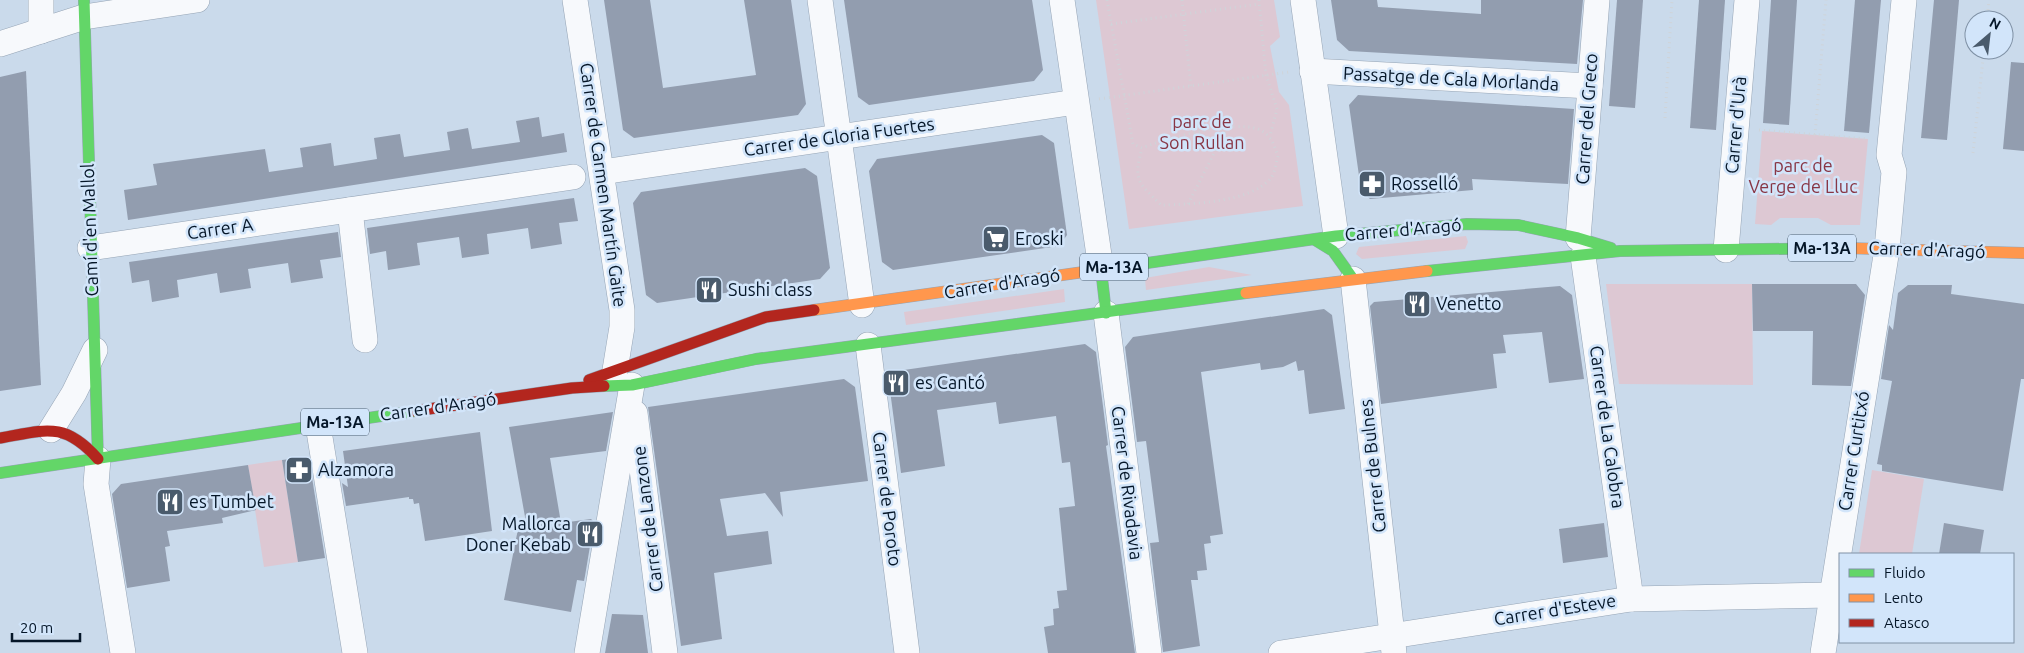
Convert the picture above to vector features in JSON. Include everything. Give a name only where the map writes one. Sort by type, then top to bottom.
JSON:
[{"type":"main road","name":"Camí d'en Mallol","points":[[84,8],[98,459]]},
{"type":"main road","name":"Carrer d'Aragó","points":[[572,388],[624,378],[657,355],[766,317],[863,309],[1101,269],[1325,238],[1466,224],[1518,225],[1580,247],[1620,251],[1887,249],[2024,253]]},
{"type":"main road","points":[[1325,238],[1332,251],[1353,279]]},
{"type":"main road","name":"Carrer d'Aragó","points":[[0,473],[572,388],[624,378],[756,359],[867,337],[1106,313],[1353,279],[1526,259],[1580,247],[1620,251]]},
{"type":"main road","points":[[1526,259],[1580,247]]},
{"type":"main road","points":[[1101,269],[1106,313]]},
{"type":"main road","points":[[624,378],[657,355]]},
{"type":"main road","points":[[0,438],[51,430],[72,433],[81,439],[98,459]]},
{"type":"street","points":[[41,0],[41,31]]},
{"type":"street","points":[[0,44],[41,31],[84,8],[197,0]]},
{"type":"street","name":"Carrer de Carmen Martín Gaite","points":[[575,0],[622,310],[624,378]]},
{"type":"street","points":[[820,0],[863,309]]},
{"type":"street","points":[[1062,0],[1101,269]]},
{"type":"street","points":[[1303,0],[1312,71],[1325,238]]},
{"type":"street","name":"Carrer del Greco","points":[[1580,247],[1596,0]]},
{"type":"street","name":"Carrer d'Urà","points":[[1726,250],[1747,0]]},
{"type":"street","name":"Carrer Curtitxó","points":[[1823,653],[1887,249],[1894,172],[1889,155],[1904,0]]},
{"type":"street","name":"Passatge de Cala Morlanda","points":[[1312,71],[1590,86]]},
{"type":"street","name":"Carrer de Gloria Fuertes","points":[[602,172],[1076,102]]},
{"type":"street","name":"Carrer A","points":[[90,248],[572,177]]},
{"type":"street","points":[[350,210],[365,340]]},
{"type":"street","name":"Carrer de La Calobra","points":[[1580,247],[1631,599]]},
{"type":"street","name":"Carrer de Bulnes","points":[[1353,279],[1393,644]]},
{"type":"street","name":"Carrer de Rivadavia","points":[[1106,313],[1149,653]]},
{"type":"street","name":"Carrer de Poroto","points":[[867,337],[907,653]]},
{"type":"street","points":[[51,430],[67,405],[95,350]]},
{"type":"street","points":[[587,653],[624,378]]},
{"type":"street","name":"Carrer de Lanzone","points":[[624,378],[665,653]]},
{"type":"street","points":[[318,425],[356,653]]},
{"type":"street","points":[[98,459],[96,484],[123,653]]},
{"type":"street","name":"Carrer d'Esteve","points":[[1281,653],[1393,644],[1631,599],[1831,596]]},
{"type":"path","points":[[1107,0],[1132,144],[1142,148],[1166,138],[1228,127],[1258,129],[1270,136]]},
{"type":"path","points":[[1182,0],[1191,87]]},
{"type":"path","points":[[1664,118],[1672,0]]},
{"type":"path","points":[[1815,135],[1826,0]]},
{"type":"path","points":[[1111,24],[1259,2],[1266,75],[1277,109],[1270,136],[1278,156],[1272,178],[1254,190],[1230,200],[1161,205],[1142,186],[1136,171],[1142,148]]},
{"type":"path","points":[[1973,153],[1983,60]]},
{"type":"path","points":[[1076,102],[1266,75],[1312,71]]},
{"type":"path","points":[[1188,204],[1228,127]]},
{"type":"path","points":[[1736,129],[1890,141]]},
{"type":"green space","name":"parc de Son Rullan","points":[[1096,0],[1274,0],[1280,37],[1270,46],[1279,92],[1289,105],[1303,206],[1129,229]]},
{"type":"green space","name":"parc de Verge de Lluc","points":[[1762,131],[1868,139],[1860,225],[1831,225],[1818,218],[1780,218],[1771,225],[1755,224]]},
{"type":"green space","points":[[1466,236],[1468,242],[1465,249],[1362,259],[1356,254],[1359,247]]},
{"type":"green space","points":[[1209,267],[1252,275],[1146,290],[1145,278]]},
{"type":"green space","points":[[1606,284],[1752,284],[1753,385],[1619,384]]},
{"type":"green space","points":[[1064,289],[1065,302],[906,325],[904,312]]},
{"type":"green space","points":[[282,460],[298,562],[264,567],[248,465]]},
{"type":"green space","points":[[1872,470],[1924,479],[1912,553],[1859,553]]},
{"type":"building","points":[[604,0],[650,0],[663,88],[756,75],[744,0],[791,0],[806,104],[798,115],[634,138],[623,130]]},
{"type":"building","points":[[844,0],[1032,0],[1043,70],[1034,81],[869,105],[858,97]]},
{"type":"building","points":[[1331,0],[1377,0],[1378,7],[1481,14],[1481,0],[1583,0],[1577,64],[1349,51],[1337,40]]},
{"type":"building","points":[[1617,0],[1643,0],[1635,108],[1609,106]]},
{"type":"building","points":[[1699,0],[1725,0],[1716,130],[1690,128]]},
{"type":"building","points":[[1771,0],[1797,0],[1789,125],[1763,123]]},
{"type":"building","points":[[1855,0],[1881,0],[1869,133],[1844,131]]},
{"type":"building","points":[[1934,0],[1959,0],[1947,140],[1921,138]]},
{"type":"building","points":[[2011,62],[2024,63],[2024,151],[2003,149]]},
{"type":"building","points":[[26,71],[41,385],[0,391],[0,77]]},
{"type":"building","points":[[1358,95],[1574,109],[1568,184],[1472,179],[1473,190],[1370,199],[1361,190],[1349,105]]},
{"type":"building","points":[[539,117],[542,137],[564,133],[567,152],[128,220],[124,190],[157,185],[153,164],[265,149],[269,172],[303,167],[300,148],[331,143],[334,166],[377,159],[374,138],[400,134],[404,157],[450,150],[447,132],[468,128],[472,149],[520,142],[516,121]]},
{"type":"building","points":[[1042,135],[1054,143],[1067,235],[1059,246],[893,270],[882,262],[869,171],[877,159]]},
{"type":"building","points":[[805,168],[817,176],[830,268],[820,279],[657,303],[646,295],[633,203],[641,192]]},
{"type":"building","points":[[574,198],[578,221],[559,223],[562,244],[531,249],[528,228],[487,234],[489,254],[462,258],[459,237],[417,243],[420,265],[388,270],[386,251],[370,254],[367,228]]},
{"type":"building","points":[[338,232],[341,257],[320,260],[323,278],[291,283],[288,263],[248,269],[251,288],[220,293],[217,273],[177,280],[179,297],[152,302],[149,280],[132,283],[129,262]]},
{"type":"building","points":[[1752,284],[1856,284],[1865,295],[1851,386],[1812,385],[1813,331],[1753,331]]},
{"type":"building","points":[[1908,285],[1952,285],[1951,294],[2024,304],[2024,379],[2021,379],[2003,491],[1882,471],[1882,465],[1877,464],[1892,381],[1881,379],[1889,325],[1893,330],[1898,293]]},
{"type":"building","points":[[1560,286],[1572,295],[1584,379],[1549,383],[1542,332],[1503,335],[1506,353],[1493,354],[1497,388],[1381,404],[1370,306],[1374,302]]},
{"type":"building","points":[[1324,309],[1332,315],[1345,409],[1309,414],[1304,370],[1298,371],[1296,361],[1283,367],[1261,370],[1260,363],[1201,372],[1223,534],[1210,536],[1211,543],[1204,544],[1207,570],[1197,571],[1198,580],[1191,580],[1200,646],[1163,652],[1150,543],[1159,542],[1146,441],[1137,442],[1125,347],[1133,337]]},
{"type":"building","points":[[1085,344],[1096,352],[1108,445],[1106,446],[1135,653],[1048,653],[1044,627],[1054,625],[1053,609],[1059,608],[1057,591],[1067,590],[1059,508],[1075,506],[1070,462],[1062,463],[1056,416],[999,424],[996,402],[937,410],[945,466],[901,473],[889,383],[897,371]]},
{"type":"building","points":[[844,379],[855,387],[868,481],[780,492],[783,517],[765,493],[720,499],[727,536],[768,531],[772,564],[714,573],[722,639],[681,646],[648,407]]},
{"type":"building","points":[[613,412],[606,451],[550,458],[561,523],[591,519],[594,522],[584,581],[577,580],[571,612],[504,600],[518,529],[527,528],[509,427]]},
{"type":"building","points":[[480,432],[492,531],[425,541],[419,503],[414,504],[413,499],[409,499],[409,497],[346,506],[342,483],[348,487],[343,451]]},
{"type":"building","points":[[306,457],[309,459],[325,558],[298,562],[282,460]]},
{"type":"building","points":[[248,465],[256,510],[222,518],[223,523],[167,531],[170,546],[165,547],[170,581],[127,588],[112,494],[121,484]]},
{"type":"building","points":[[1604,523],[1608,557],[1563,563],[1559,529]]},
{"type":"building","points":[[1944,523],[1984,530],[1980,553],[1939,553]]},
{"type":"building","points":[[612,614],[643,615],[648,653],[605,653]]},
{"type":"traffic: fast","points":[[84,0],[98,459]]},
{"type":"traffic: fast","points":[[1112,268],[1336,236],[1467,224],[1518,225],[1578,238],[1611,248]]},
{"type":"traffic: fast","points":[[1315,240],[1333,251],[1353,279]]},
{"type":"traffic: fast","points":[[1427,271],[1620,251],[1844,248]]},
{"type":"traffic: fast","points":[[1101,269],[1106,313]]},
{"type":"traffic: fast","points":[[604,386],[632,385],[756,359],[1246,293]]},
{"type":"traffic: fast","points":[[0,473],[415,411]]},
{"type":"traffic: slow","points":[[1844,248],[2024,253]]},
{"type":"traffic: slow","points":[[814,310],[1112,268]]},
{"type":"traffic: slow","points":[[1246,293],[1427,271]]},
{"type":"traffic: jam","points":[[589,380],[766,317],[814,310]]},
{"type":"traffic: jam","points":[[415,411],[572,388],[604,386]]},
{"type":"traffic: jam","points":[[0,438],[42,431],[54,431],[75,439],[98,459]]},
{"type":"place","name":"Rosselló","points":[[1372,184]]},
{"type":"place","name":"Eroski","points":[[996,239]]},
{"type":"place","name":"Sushi class","points":[[709,290]]},
{"type":"place","name":"Venetto","points":[[1417,304]]},
{"type":"place","name":"es Cantó","points":[[896,383]]},
{"type":"place","name":"Alzamora","points":[[299,470]]},
{"type":"place","name":"es Tumbet","points":[[170,502]]},
{"type":"place","name":"Mallorca Doner Kebab","points":[[590,534]]}]
